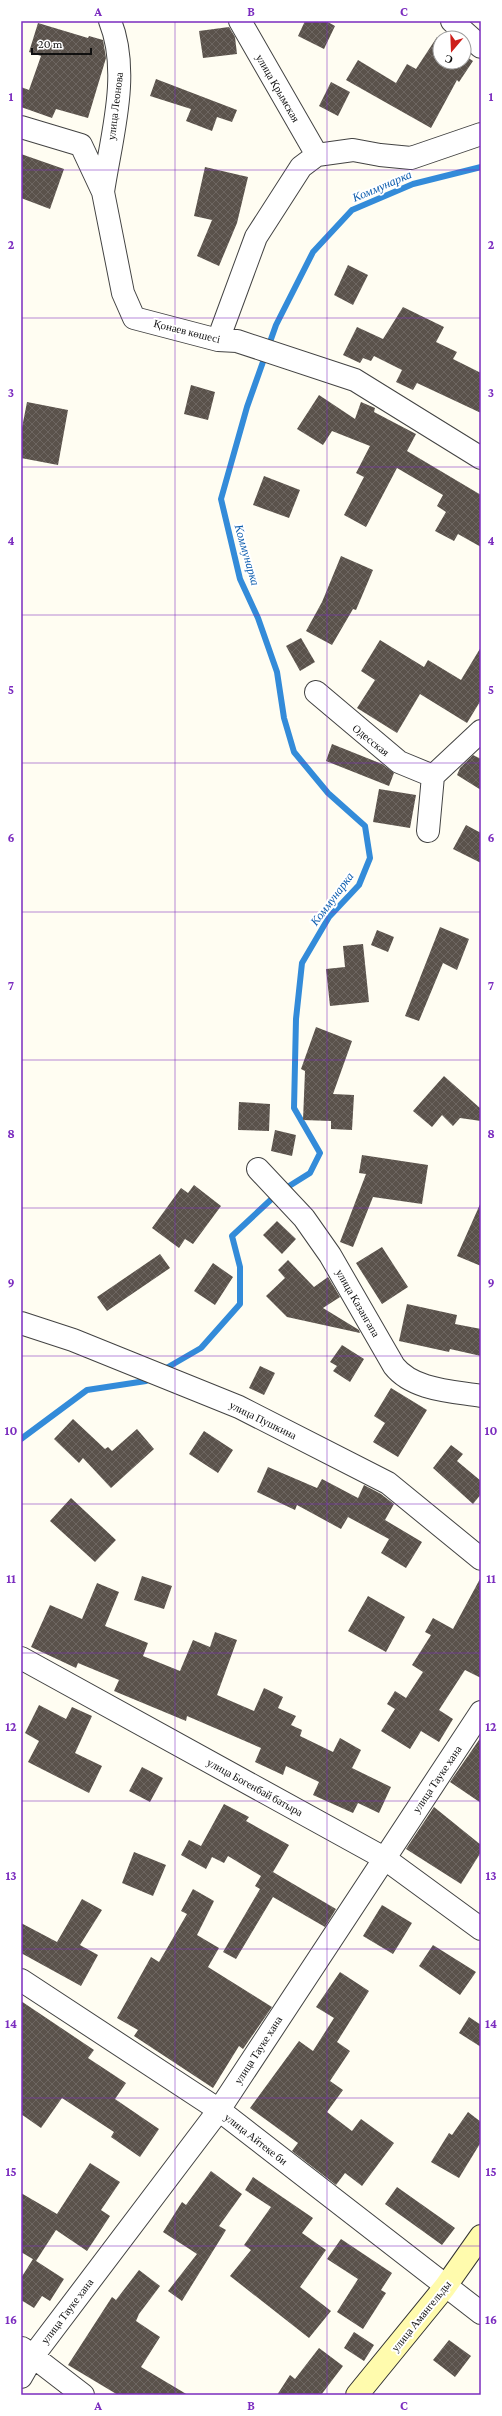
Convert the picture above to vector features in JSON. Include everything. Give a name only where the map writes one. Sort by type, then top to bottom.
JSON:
[{"type":"street","name":"улица Леонова","points":[[103,192],[120,69],[116,38],[110,21]]},
{"type":"street","name":"улица Крымская","points":[[240,21],[317,155]]},
{"type":"street","points":[[452,21],[481,47]]},
{"type":"street","name":"Қонаев көшесі","points":[[21,127],[81,145],[103,192],[123,293],[134,318],[228,341],[355,380],[481,458]]},
{"type":"street","points":[[228,341],[256,237],[302,167],[317,155],[354,150],[380,155],[411,158],[481,134]]},
{"type":"street","name":"Одесская","points":[[316,692],[399,762],[433,776]]},
{"type":"street","points":[[428,831],[433,776],[481,731]]},
{"type":"street","name":"улица Казангапа","points":[[258,1169],[304,1218],[330,1255],[394,1366],[402,1376],[419,1384],[481,1396]]},
{"type":"street","name":"улица Пушкина","points":[[21,1323],[73,1340],[239,1407],[388,1483],[481,1559]]},
{"type":"street","name":"улица Богенбай батыра","points":[[21,1658],[384,1858],[481,1929]]},
{"type":"street","name":"улица Тауке хана","points":[[21,2377],[27,2352],[219,2110],[481,1712]]},
{"type":"street","name":"улица Айтеке би","points":[[21,1980],[219,2110],[445,2287],[481,2313]]},
{"type":"street","name":"улица Амангельды","points":[[357,2395],[445,2287],[481,2236]]},
{"type":"street","points":[[27,2352],[82,2395]]},
{"type":"building","points":[[305,21],[326,21],[335,26],[324,49],[298,36]]},
{"type":"building","points":[[38,23],[88,38],[89,36],[103,40],[106,58],[88,118],[56,109],[52,118],[21,107],[21,87],[29,90],[41,56],[29,52]]},
{"type":"building","points":[[229,27],[235,37],[237,54],[203,58],[199,31]]},
{"type":"building","points":[[432,45],[432,70],[467,70],[459,82],[457,80],[431,128],[346,80],[358,60],[396,83],[407,64],[416,69]]},
{"type":"building","points":[[156,79],[237,110],[232,122],[217,117],[212,131],[186,121],[191,109],[150,96]]},
{"type":"building","points":[[331,82],[350,92],[338,116],[319,106]]},
{"type":"building","points":[[21,154],[64,169],[50,209],[21,198]]},
{"type":"building","points":[[205,167],[248,177],[237,223],[219,266],[197,256],[212,220],[194,216]]},
{"type":"building","points":[[348,265],[368,275],[353,305],[334,295]]},
{"type":"building","points":[[403,307],[444,327],[436,342],[457,352],[453,359],[481,373],[481,413],[417,383],[413,390],[396,382],[402,370],[374,356],[371,361],[363,358],[360,363],[343,355],[357,327],[383,339]]},
{"type":"building","points":[[191,385],[215,392],[208,420],[184,414]]},
{"type":"building","points":[[319,395],[355,419],[361,402],[375,408],[374,412],[416,434],[407,451],[481,495],[481,547],[458,534],[454,541],[435,531],[446,512],[437,506],[443,495],[397,468],[366,527],[344,515],[364,477],[356,473],[370,446],[332,431],[323,445],[297,429]]},
{"type":"building","points":[[27,402],[68,410],[58,465],[21,458],[21,433]]},
{"type":"building","points":[[264,476],[300,490],[289,518],[253,505]]},
{"type":"building","points":[[341,556],[373,570],[356,610],[353,609],[332,645],[306,631],[322,602]]},
{"type":"building","points":[[301,638],[315,662],[300,671],[286,646]]},
{"type":"building","points":[[380,640],[424,667],[428,660],[461,680],[481,647],[481,700],[467,723],[420,694],[397,733],[357,708],[375,680],[361,671]]},
{"type":"building","points":[[332,744],[382,764],[394,773],[389,786],[326,761]]},
{"type":"building","points":[[473,755],[481,759],[481,790],[457,775],[460,768]]},
{"type":"building","points":[[379,789],[416,795],[410,828],[373,822]]},
{"type":"building","points":[[466,825],[481,833],[481,863],[453,849]]},
{"type":"building","points":[[440,927],[469,939],[457,970],[443,963],[419,1021],[405,1016]]},
{"type":"building","points":[[377,930],[394,937],[388,952],[371,945]]},
{"type":"building","points":[[363,944],[369,1002],[330,1006],[326,969],[345,967],[343,946]]},
{"type":"building","points":[[316,1027],[352,1041],[333,1094],[354,1095],[352,1130],[331,1129],[331,1121],[303,1120],[305,1071],[301,1069]]},
{"type":"building","points":[[444,1076],[481,1109],[481,1121],[460,1118],[453,1126],[442,1115],[432,1127],[413,1111]]},
{"type":"building","points":[[239,1102],[270,1104],[269,1131],[238,1130]]},
{"type":"building","points":[[275,1130],[296,1135],[292,1156],[271,1151]]},
{"type":"building","points":[[362,1155],[428,1165],[422,1204],[373,1197],[353,1247],[340,1242],[366,1174],[359,1173]]},
{"type":"building","points":[[194,1185],[221,1206],[193,1244],[185,1239],[179,1248],[152,1228],[181,1188],[188,1193]]},
{"type":"building","points":[[481,1202],[481,1266],[457,1256]]},
{"type":"building","points":[[277,1221],[296,1239],[282,1254],[263,1235]]},
{"type":"building","points":[[382,1247],[408,1287],[382,1304],[356,1263]]},
{"type":"building","points":[[160,1254],[170,1268],[107,1311],[97,1297]]},
{"type":"building","points":[[288,1260],[314,1287],[328,1277],[340,1297],[323,1308],[359,1330],[360,1333],[287,1317],[266,1296],[285,1278],[278,1270]]},
{"type":"building","points":[[213,1263],[233,1277],[215,1305],[194,1291]]},
{"type":"building","points":[[407,1304],[457,1315],[455,1324],[481,1329],[481,1356],[450,1349],[449,1352],[399,1341]]},
{"type":"building","points":[[342,1345],[364,1359],[350,1382],[333,1371],[337,1366],[330,1362]]},
{"type":"building","points":[[260,1366],[275,1373],[264,1395],[249,1388]]},
{"type":"building","points":[[391,1388],[427,1410],[398,1457],[373,1442],[385,1423],[374,1416]]},
{"type":"building","points":[[73,1419],[105,1449],[108,1447],[112,1451],[137,1429],[154,1449],[111,1488],[83,1458],[79,1463],[54,1439]]},
{"type":"building","points":[[204,1431],[233,1450],[218,1473],[189,1454]]},
{"type":"building","points":[[451,1445],[463,1454],[457,1461],[481,1481],[481,1494],[473,1504],[433,1468]]},
{"type":"building","points":[[268,1467],[317,1488],[322,1479],[358,1498],[364,1485],[381,1494],[394,1504],[385,1520],[422,1542],[406,1568],[381,1553],[389,1539],[348,1517],[341,1529],[297,1505],[295,1510],[257,1492]]},
{"type":"building","points":[[71,1498],[116,1540],[95,1562],[50,1521]]},
{"type":"building","points":[[142,1576],[172,1586],[164,1609],[134,1600]]},
{"type":"building","points":[[481,1577],[481,1678],[465,1670],[439,1710],[453,1719],[439,1742],[421,1731],[410,1749],[381,1731],[395,1709],[387,1704],[395,1691],[406,1698],[423,1672],[412,1665],[431,1635],[425,1632],[433,1618],[453,1629]]},
{"type":"building","points":[[97,1583],[119,1592],[105,1626],[148,1643],[143,1656],[180,1671],[193,1640],[210,1647],[215,1632],[237,1640],[217,1695],[254,1711],[264,1688],[283,1697],[278,1708],[296,1716],[291,1725],[302,1730],[300,1736],[333,1752],[340,1738],[361,1750],[352,1768],[391,1787],[379,1813],[358,1803],[353,1813],[313,1795],[319,1782],[286,1766],[283,1775],[255,1762],[261,1748],[187,1716],[186,1721],[114,1691],[119,1680],[78,1663],[76,1668],[31,1647],[50,1605],[82,1619]]},
{"type":"building","points":[[368,1596],[405,1617],[386,1652],[348,1631]]},
{"type":"building","points":[[39,1705],[66,1719],[72,1707],[92,1716],[75,1753],[102,1766],[89,1793],[28,1762],[39,1741],[25,1733]]},
{"type":"building","points":[[481,1737],[481,1803],[450,1782]]},
{"type":"building","points":[[142,1767],[163,1778],[150,1802],[129,1791]]},
{"type":"building","points":[[224,1804],[249,1817],[246,1821],[289,1845],[273,1872],[336,1909],[325,1927],[273,1897],[236,1959],[223,1952],[260,1889],[255,1886],[261,1876],[228,1856],[224,1863],[212,1857],[206,1869],[181,1855],[189,1840],[201,1846]]},
{"type":"building","points":[[434,1807],[481,1845],[481,1852],[461,1884],[406,1849]]},
{"type":"building","points":[[134,1852],[166,1865],[153,1896],[122,1883]]},
{"type":"building","points":[[193,1889],[214,1901],[197,1935],[219,1948],[208,1967],[272,2007],[243,2049],[239,2046],[213,2088],[134,2036],[138,2030],[117,2018],[151,1957],[159,1962],[187,1914],[181,1911]]},
{"type":"building","points":[[82,1899],[102,1910],[80,1945],[98,1955],[81,1986],[21,1953],[21,1923],[57,1942]]},
{"type":"building","points":[[382,1905],[412,1923],[393,1954],[363,1936]]},
{"type":"building","points":[[433,1945],[476,1972],[460,1995],[419,1966]]},
{"type":"building","points":[[340,1972],[369,1991],[337,2042],[350,2051],[330,2081],[343,2090],[327,2112],[352,2131],[361,2119],[394,2143],[362,2186],[345,2173],[336,2185],[292,2151],[298,2143],[250,2108],[299,2041],[313,2051],[334,2018],[316,2007]]},
{"type":"building","points":[[21,2001],[94,2050],[88,2058],[126,2083],[115,2099],[159,2129],[140,2157],[111,2137],[114,2132],[62,2098],[41,2128],[21,2114]]},
{"type":"building","points":[[469,2017],[481,2025],[481,2047],[459,2033]]},
{"type":"building","points":[[468,2112],[481,2122],[481,2142],[459,2178],[431,2162],[449,2133],[452,2135]]},
{"type":"building","points":[[90,2163],[120,2182],[101,2210],[110,2216],[87,2251],[56,2230],[36,2261],[21,2252],[21,2193],[57,2214]]},
{"type":"building","points":[[211,2171],[242,2194],[219,2226],[226,2230],[182,2301],[168,2291],[197,2254],[163,2232],[182,2202],[186,2205]]},
{"type":"building","points":[[253,2177],[313,2218],[302,2233],[326,2250],[300,2287],[331,2311],[309,2338],[230,2276],[251,2250],[244,2245],[271,2207],[245,2190]]},
{"type":"building","points":[[397,2187],[455,2228],[442,2245],[385,2204]]},
{"type":"building","points":[[341,2239],[392,2273],[381,2290],[386,2293],[363,2329],[337,2312],[358,2279],[327,2259]]},
{"type":"building","points":[[33,2259],[64,2279],[50,2301],[42,2296],[34,2308],[21,2300],[21,2278]]},
{"type":"building","points":[[139,2270],[160,2286],[139,2314],[136,2321],[160,2337],[141,2367],[188,2395],[118,2395],[68,2365],[112,2297],[116,2300]]},
{"type":"building","points":[[354,2332],[374,2345],[364,2361],[344,2348]]},
{"type":"building","points":[[449,2340],[471,2356],[455,2377],[433,2360]]},
{"type":"building","points":[[319,2348],[343,2366],[321,2395],[277,2395],[290,2375],[295,2379]]},
{"type":"waterway","name":"Коммунарка","points":[[163,1370],[201,1348],[240,1304],[240,1267],[232,1236],[278,1193],[310,1173],[320,1153],[294,1108],[296,1019],[302,963],[329,917],[359,885],[370,858],[365,826],[328,793],[294,752],[284,718],[277,672],[258,618],[240,579],[221,499],[247,407],[276,325],[313,252],[352,210],[413,184],[481,167]]},
{"type":"waterway","name":"Коммунарка","points":[[21,1439],[87,1390],[146,1381],[152,1377]]}]
